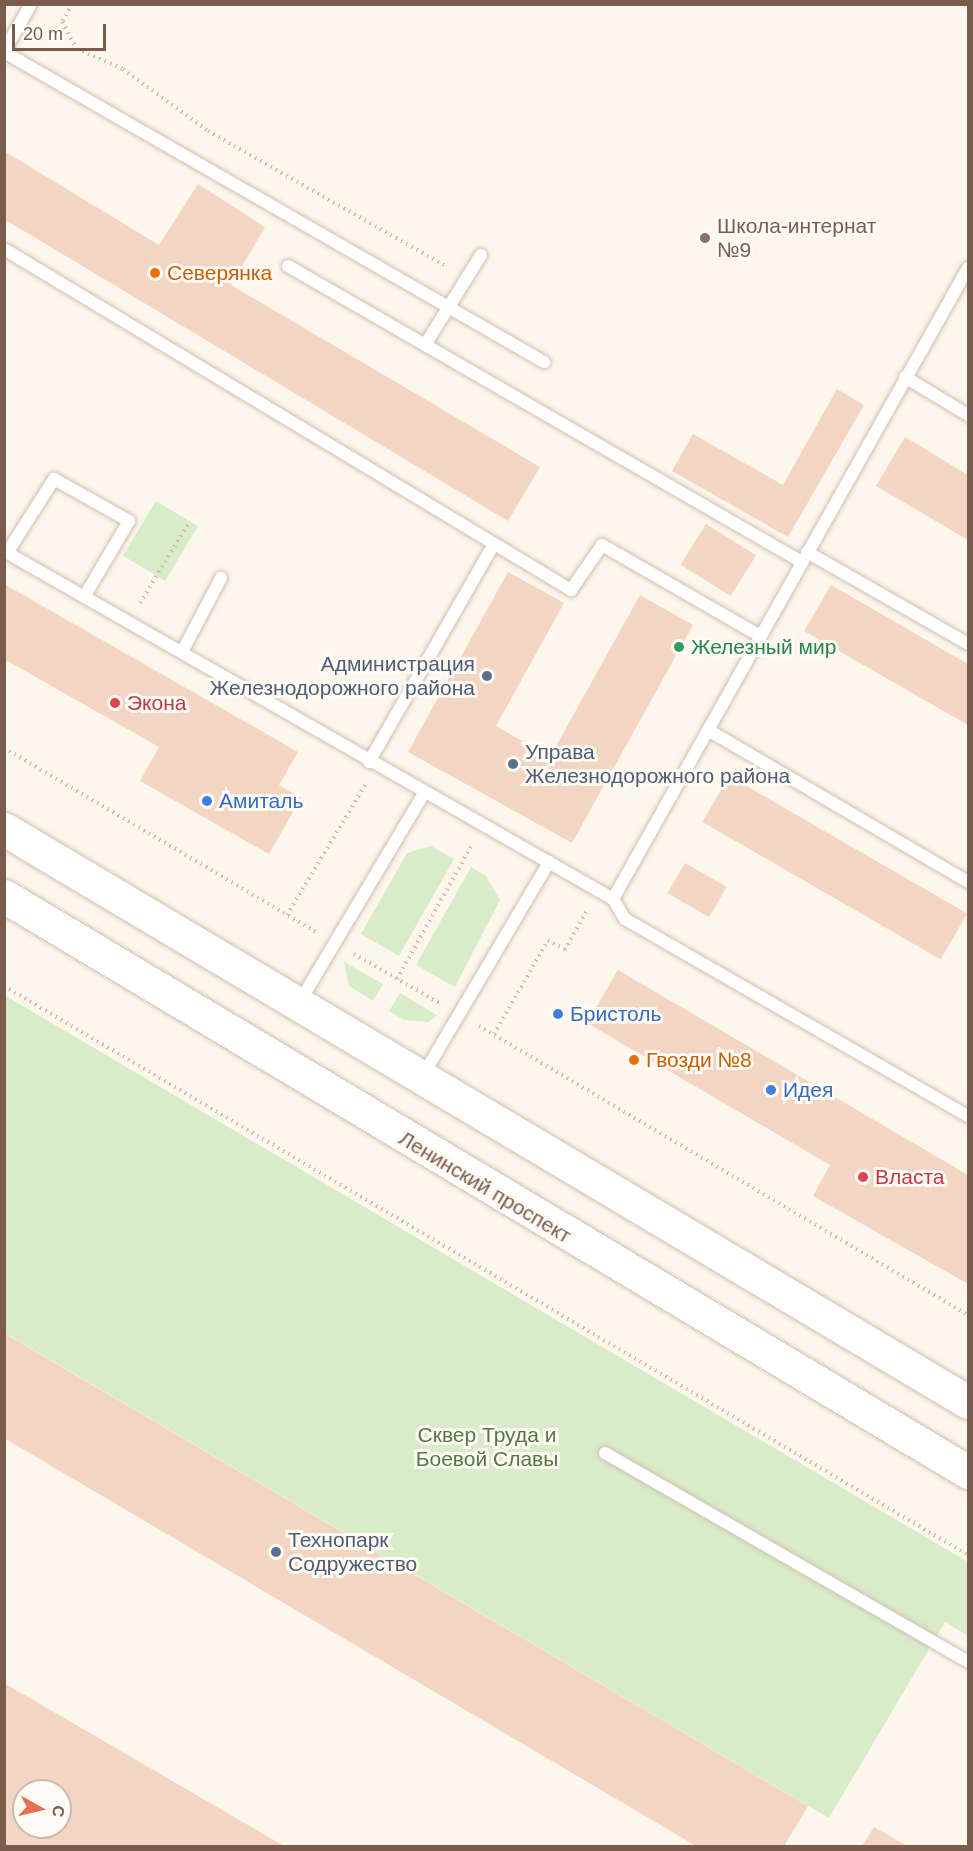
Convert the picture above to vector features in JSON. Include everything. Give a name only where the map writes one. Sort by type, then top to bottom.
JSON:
[{"type":"main road","points":[[4,829],[969,1402]]},
{"type":"main road","name":"Ленинский проспект","points":[[4,897],[969,1472]]},
{"type":"lane","points":[[31,4],[4,51],[544,362]]},
{"type":"lane","points":[[4,249],[571,590],[602,545],[760,636]]},
{"type":"lane","points":[[425,345],[481,255]]},
{"type":"lane","points":[[288,266],[804,557],[969,644]]},
{"type":"lane","points":[[613,898],[905,377],[969,268]]},
{"type":"lane","points":[[905,377],[969,415]]},
{"type":"lane","points":[[84,597],[129,521],[54,479],[6,552],[373,764],[549,862],[597,892],[613,898],[625,919],[969,1116]]},
{"type":"lane","points":[[373,764],[494,544]]},
{"type":"lane","points":[[182,652],[221,578]]},
{"type":"lane","points":[[708,730],[969,882]]},
{"type":"lane","points":[[298,1004],[424,793]]},
{"type":"lane","points":[[421,1078],[549,862]]},
{"type":"lane","points":[[606,1453],[969,1662]]},
{"type":"path","points":[[72,4],[62,22],[77,49],[123,69],[208,131],[466,277]]},
{"type":"path","points":[[129,622],[190,521]]},
{"type":"path","points":[[4,748],[969,1315]]},
{"type":"path","points":[[288,915],[373,764]]},
{"type":"path","points":[[398,979],[483,825]]},
{"type":"path","points":[[494,1034],[549,940],[565,950],[597,892]]},
{"type":"path","points":[[4,986],[969,1555]]},
{"type":"green space","points":[[156,501],[198,526],[165,581],[123,556]]},
{"type":"green space","points":[[431,846],[454,859],[399,956],[361,934],[407,853]]},
{"type":"green space","points":[[471,867],[486,876],[500,900],[455,987],[416,965]]},
{"type":"green space","points":[[344,962],[383,984],[373,1001],[349,986]]},
{"type":"green space","points":[[400,993],[437,1015],[429,1022],[404,1020],[389,1011]]},
{"type":"green space","name":"Сквер Труда и Боевой Славы","points":[[4,995],[968,1562],[968,1636],[945,1622],[829,1818],[5,1333]]},
{"type":"building","points":[[4,151],[159,245],[198,184],[265,227],[231,285],[540,467],[508,521],[4,219]]},
{"type":"building","points":[[837,389],[864,405],[788,537],[672,471],[693,434],[783,485]]},
{"type":"building","points":[[905,437],[968,475],[968,540],[876,486]]},
{"type":"building","points":[[706,524],[756,555],[731,596],[681,565]]},
{"type":"building","name":"Администрация Железнодорожного района","points":[[508,572],[564,603],[496,726],[550,757],[640,595],[693,625],[572,843],[408,752]]},
{"type":"building","points":[[4,584],[298,752],[279,785],[301,798],[269,854],[140,781],[159,747],[4,659]]},
{"type":"building","points":[[831,585],[968,664],[968,725],[804,631]]},
{"type":"building","points":[[729,776],[967,914],[941,959],[702,822]]},
{"type":"building","points":[[685,863],[727,887],[709,917],[668,893]]},
{"type":"building","points":[[618,970],[968,1175],[968,1284],[813,1196],[830,1165],[587,1023]]},
{"type":"building","points":[[4,1333],[808,1806],[784,1846],[696,1846],[4,1438]]},
{"type":"building","points":[[4,1683],[284,1846],[4,1846]]},
{"type":"building","points":[[874,1827],[907,1846],[862,1846]]},
{"type":"place","name":"Школа-интернат №9","points":[[705,238]]},
{"type":"place","name":"Северянка","points":[[155,273]]},
{"type":"place","name":"Железный мир","points":[[679,647]]},
{"type":"place","name":"Администрация Железнодорожного района","points":[[487,676]]},
{"type":"place","name":"Экона","points":[[115,703]]},
{"type":"place","name":"Управа Железнодорожного района","points":[[513,764]]},
{"type":"place","name":"Амиталь","points":[[207,801]]},
{"type":"place","name":"Бристоль","points":[[558,1014]]},
{"type":"place","name":"Гвозди №8","points":[[634,1060]]},
{"type":"place","name":"Идея","points":[[771,1090]]},
{"type":"place","name":"Власта","points":[[863,1177]]},
{"type":"place","name":"Технопарк Содружество","points":[[276,1552]]}]
